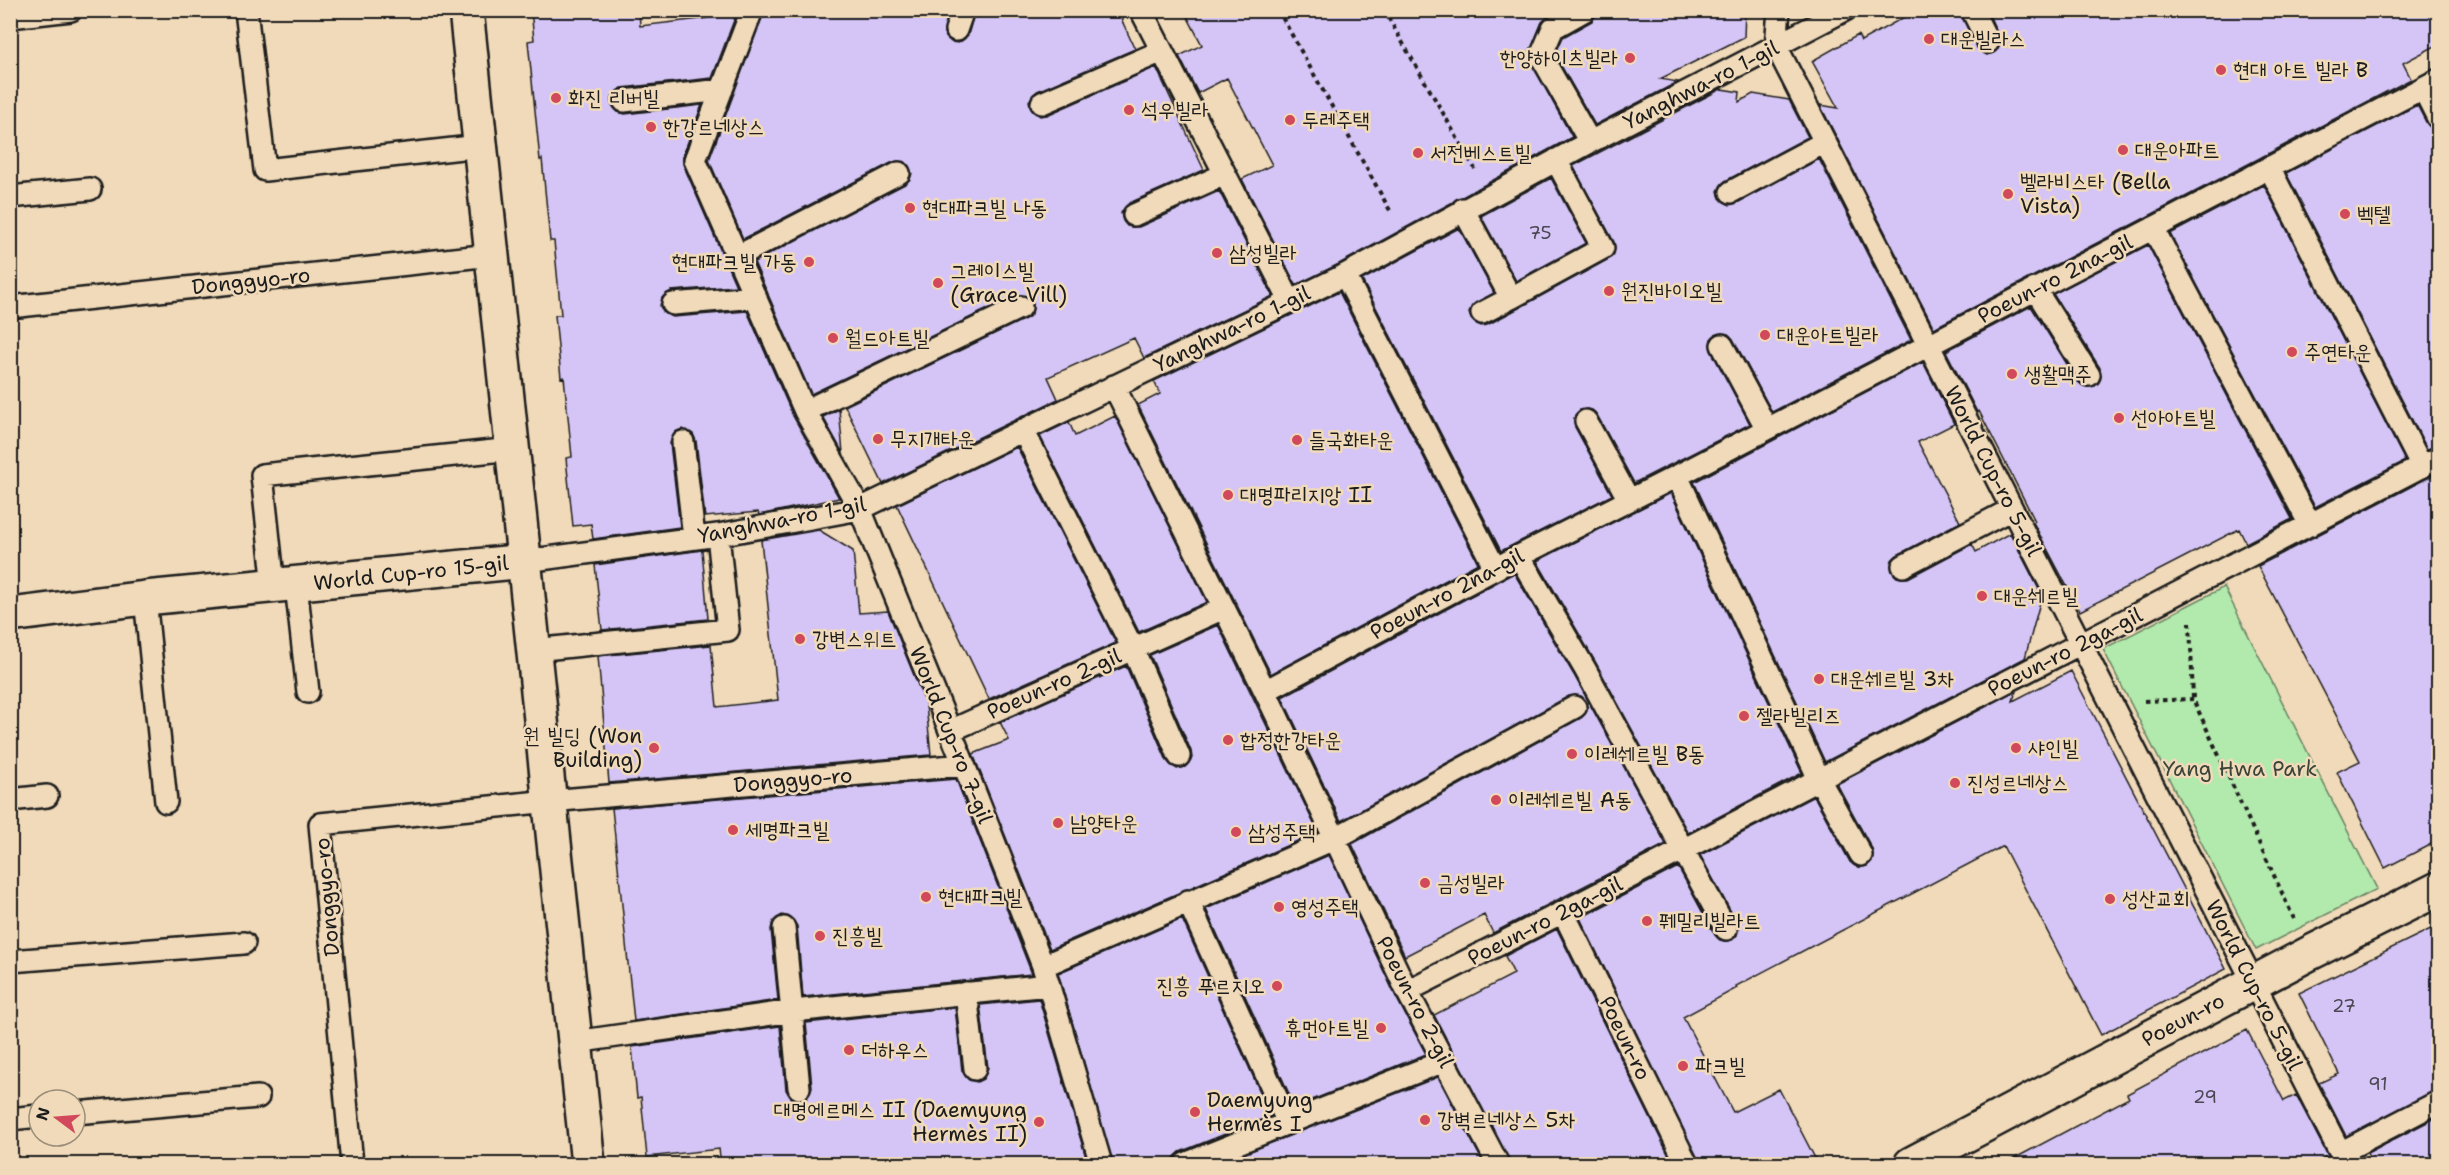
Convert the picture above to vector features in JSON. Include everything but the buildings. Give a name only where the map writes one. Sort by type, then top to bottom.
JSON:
[{"type":"street","points":[[466,10],[588,1164]]},
{"type":"street","name":"World Cup-ro 15-gil","points":[[10,615],[145,598],[525,561]]},
{"type":"street","name":"Poeun-ro","points":[[1925,1161],[2310,953],[2439,889]]},
{"type":"lane","points":[[10,17],[71,10]]},
{"type":"lane","points":[[246,10],[265,170],[480,146]]},
{"type":"lane","name":"World Cup-ro 7-gil","points":[[752,10],[694,160],[805,411],[860,509],[964,765],[1046,975],[1101,1164]]},
{"type":"lane","points":[[1142,10],[1290,301]]},
{"type":"lane","points":[[1585,10],[1553,28],[1541,56],[1590,142]]},
{"type":"lane","points":[[1776,46],[1779,10]]},
{"type":"lane","name":"Yanghwa-ro 1-gil","points":[[525,561],[718,535],[860,509],[1345,276],[1463,209],[1845,10]]},
{"type":"lane","points":[[1972,10],[1989,42]]},
{"type":"lane","name":"World Cup-ro 5-gil","points":[[1776,46],[2343,1159],[2439,1102]]},
{"type":"lane","points":[[1042,103],[1162,51]]},
{"type":"lane","points":[[2431,84],[2439,118]]},
{"type":"lane","name":"Poeun-ro 2na-gil","points":[[1265,691],[1495,568],[1677,477],[2431,84]]},
{"type":"lane","points":[[624,100],[722,90]]},
{"type":"lane","points":[[1731,192],[1825,142]]},
{"type":"lane","points":[[1482,313],[1603,248],[1556,160]]},
{"type":"lane","name":"Poeun-ro 2ga-gil","points":[[1407,991],[2430,462],[2269,167]]},
{"type":"lane","points":[[738,256],[899,173]]},
{"type":"lane","points":[[1134,215],[1225,174]]},
{"type":"lane","points":[[10,197],[90,189]]},
{"type":"lane","points":[[1463,209],[1510,298]]},
{"type":"lane","points":[[2153,228],[2310,525]]},
{"type":"lane","name":"Donggyo-ro","points":[[10,307],[492,255]]},
{"type":"lane","points":[[1345,276],[1495,568]]},
{"type":"lane","points":[[2035,289],[2089,375]]},
{"type":"lane","points":[[673,304],[756,297]]},
{"type":"lane","points":[[805,411],[1021,307]]},
{"type":"lane","points":[[1722,345],[1767,429]]},
{"type":"lane","name":"Poeun-ro 2-gil","points":[[1114,386],[1265,691],[1407,991],[1498,1164]]},
{"type":"lane","points":[[1586,420],[1629,500]]},
{"type":"lane","points":[[1023,430],[1133,649],[1179,756]]},
{"type":"lane","points":[[683,442],[694,537]]},
{"type":"lane","points":[[285,586],[262,475],[513,449]]},
{"type":"lane","points":[[1677,477],[1819,779],[1861,855]]},
{"type":"lane","points":[[1903,566],[2012,509]]},
{"type":"lane","points":[[534,650],[728,630],[718,535]]},
{"type":"lane","points":[[1520,556],[1585,669],[1726,929]]},
{"type":"lane","name":"World Cup-ro 15-gil","points":[[285,586],[308,692]]},
{"type":"lane","points":[[145,598],[166,802]]},
{"type":"lane","name":"Poeun-ro 2-gil","points":[[950,731],[1224,608]]},
{"type":"lane","points":[[574,1042],[793,1011],[966,993],[1046,975],[1188,901],[1334,839],[1575,706]]},
{"type":"lane","name":"Donggyo-ro","points":[[352,1164],[320,824],[550,801],[964,765]]},
{"type":"lane","points":[[10,800],[47,796]]},
{"type":"lane","points":[[1188,901],[1288,1124]]},
{"type":"lane","name":"Poeun-ro","points":[[1563,912],[1687,1164]]},
{"type":"lane","points":[[784,928],[799,1088]]},
{"type":"lane","points":[[10,961],[244,943]]},
{"type":"lane","points":[[966,993],[975,1070]]},
{"type":"lane","points":[[1185,1164],[1444,1061]]},
{"type":"lane","points":[[87,1112],[258,1097]]},
{"type":"lane","points":[[10,1119],[27,1117]]},
{"type":"path","points":[[1278,10],[1406,241]]},
{"type":"path","points":[[1384,10],[1490,195]]},
{"type":"path","points":[[2189,588],[2193,699],[2310,953]]},
{"type":"path","points":[[2110,702],[2193,699]]},
{"type":"green space","name":"Yang Hwa Park","points":[[2224,587],[2377,889],[2256,950],[2103,649]]},
{"type":"place","name":"대운빌라스","points":[[1929,39]]},
{"type":"place","name":"한양하이츠빌라","points":[[1630,58]]},
{"type":"place","name":"현대 아트 빌라 B","points":[[2221,70]]},
{"type":"place","name":"화진 리버빌","points":[[556,98]]},
{"type":"place","name":"석우빌라","points":[[1129,110]]},
{"type":"place","name":"두레주택","points":[[1290,120]]},
{"type":"place","name":"한강르네상스","points":[[651,127]]},
{"type":"place","name":"대운아파트","points":[[2123,150]]},
{"type":"place","name":"서전베스트빌","points":[[1418,153]]},
{"type":"place","name":"벨라비스타 (Bella Vista)","points":[[2008,194]]},
{"type":"place","name":"현대파크빌 나동","points":[[910,208]]},
{"type":"place","name":"벡텔","points":[[2345,214]]},
{"type":"place","name":"삼성빌라","points":[[1217,253]]},
{"type":"place","name":"현대파크빌 가동","points":[[809,262]]},
{"type":"place","name":"그레이스빌 (Grace Vill)","points":[[938,283]]},
{"type":"place","name":"원진바이오빌","points":[[1609,291]]},
{"type":"place","name":"대운아트빌라","points":[[1765,335]]},
{"type":"place","name":"월드아트빌","points":[[833,338]]},
{"type":"place","name":"주연타운","points":[[2292,352]]},
{"type":"place","name":"생활맥주","points":[[2012,374]]},
{"type":"place","name":"선아아트빌","points":[[2119,418]]},
{"type":"place","name":"무지개타운","points":[[878,439]]},
{"type":"place","name":"들국화타운","points":[[1297,440]]},
{"type":"place","name":"대명파리지앙 II","points":[[1228,495]]},
{"type":"place","name":"대운쉐르빌","points":[[1982,596]]},
{"type":"place","name":"강변스위트","points":[[800,639]]},
{"type":"place","name":"대운쉐르빌 3차","points":[[1819,679]]},
{"type":"place","name":"젤라빌리즈","points":[[1744,716]]},
{"type":"place","name":"합정한강타운","points":[[1228,740]]},
{"type":"place","name":"원 빌딩 (Won Building)","points":[[654,748]]},
{"type":"place","name":"샤인빌","points":[[2016,748]]},
{"type":"place","name":"이레쉐르빌 B동","points":[[1572,754]]},
{"type":"place","name":"진성르네상스","points":[[1955,783]]},
{"type":"place","name":"이레쉐르빌 A동","points":[[1496,800]]},
{"type":"place","name":"남양타운","points":[[1058,823]]},
{"type":"place","name":"세명파크빌","points":[[733,830]]},
{"type":"place","name":"삼성주택","points":[[1236,832]]},
{"type":"place","name":"금성빌라","points":[[1425,883]]},
{"type":"place","name":"현대파크빌","points":[[926,897]]},
{"type":"place","name":"성산교회","points":[[2110,899]]},
{"type":"place","name":"영성주택","points":[[1279,907]]},
{"type":"place","name":"풰밀리빌라트","points":[[1647,921]]},
{"type":"place","name":"진흥빌","points":[[820,936]]},
{"type":"place","name":"진흥 푸르지오","points":[[1277,986]]},
{"type":"place","name":"휴먼아트빌","points":[[1381,1028]]},
{"type":"place","name":"더하우스","points":[[849,1050]]},
{"type":"place","name":"파크빌","points":[[1683,1066]]},
{"type":"place","name":"Daemyung Hermès I","points":[[1195,1112]]},
{"type":"place","name":"강벽르네상스 5차","points":[[1425,1120]]},
{"type":"place","name":"대명에르메스 II (Daemyung Hermès II)","points":[[1039,1122]]}]
